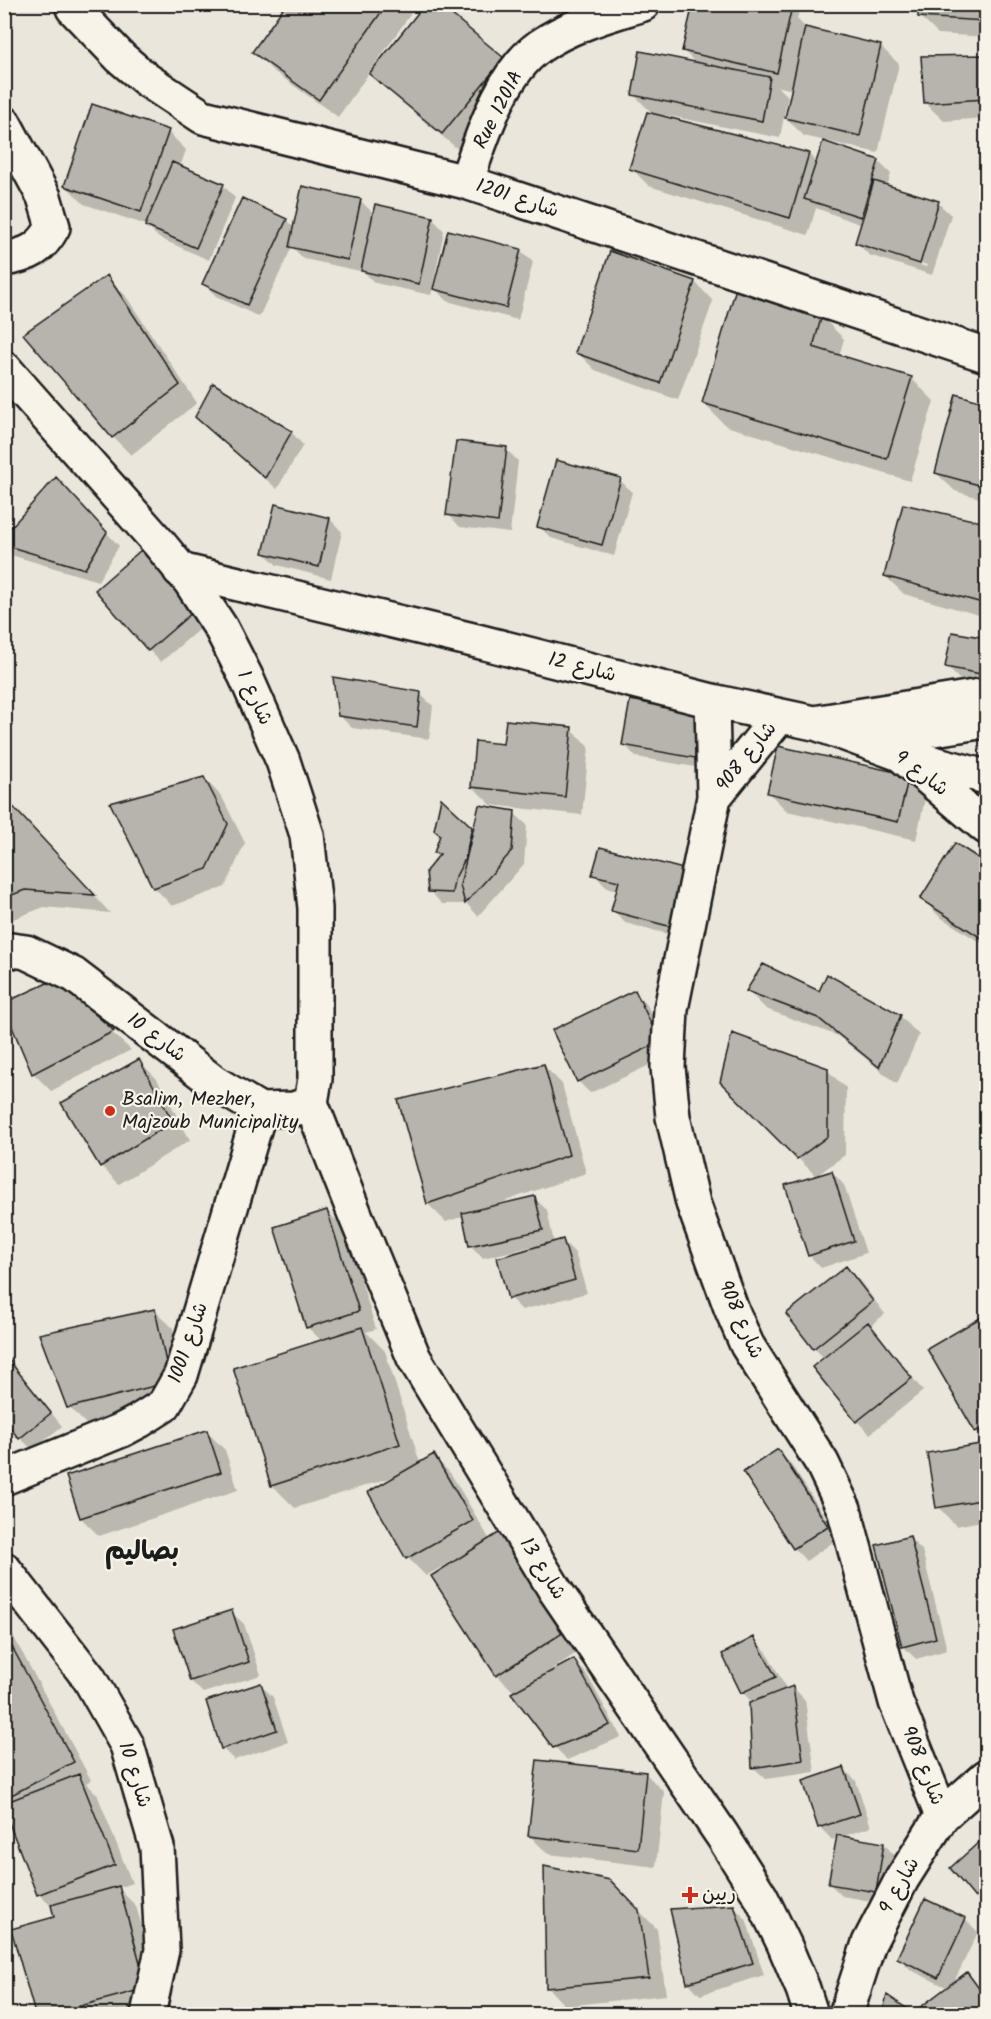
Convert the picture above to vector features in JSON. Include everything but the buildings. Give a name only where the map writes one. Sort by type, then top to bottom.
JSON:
[{"type":"street","name":"Rue 1201A","points":[[466,182],[488,123],[520,65],[540,46],[564,33],[602,17],[643,4]]},
{"type":"street","name":"شارع 1201","points":[[73,8],[121,58],[147,80],[203,117],[466,182],[987,355]]},
{"type":"street","points":[[4,123],[44,197],[53,227],[44,243],[23,256],[4,259]]},
{"type":"street","name":"شارع 1","points":[[4,368],[180,570],[221,628],[246,677],[283,761],[308,835],[315,908],[315,1079],[311,1102]]},
{"type":"street","name":"شارع 12","points":[[180,570],[477,641],[712,702],[814,723],[987,695]]},
{"type":"street","name":"شارع 908","points":[[712,702],[714,797],[671,1010],[668,1067],[673,1117],[693,1203],[747,1345],[822,1463],[844,1509],[896,1702],[942,1816]]},
{"type":"street","name":"شارع 908","points":[[714,797],[779,717]]},
{"type":"street","points":[[847,734],[921,731],[987,721]]},
{"type":"street","name":"شارع 9","points":[[814,723],[900,754],[987,826]]},
{"type":"street","points":[[900,754],[987,777]]},
{"type":"street","name":"شارع 10","points":[[4,950],[26,952],[74,975],[215,1083],[260,1110]]},
{"type":"street","points":[[260,1110],[294,1109],[311,1102]]},
{"type":"street","name":"شارع 13","points":[[311,1102],[414,1358],[555,1590],[722,1835],[755,1888],[784,1944],[804,1989],[811,2014]]},
{"type":"street","name":"شارع 1001","points":[[4,1478],[122,1430],[164,1405],[181,1375],[260,1110]]},
{"type":"street","name":"شارع 10","points":[[4,1569],[89,1678],[127,1745],[157,1847],[162,1950],[148,2014]]},
{"type":"street","name":"شارع 9","points":[[846,2014],[869,1943],[902,1879],[942,1816],[987,1777]]},
{"type":"place","name":"Bsalim, Mezher, Majzoub Municipality","points":[[110,1111]]},
{"type":"place","name":"ريين","points":[[690,1895]]},
{"type":"district","name":"بصاليم","points":[[142,1552]]}]
